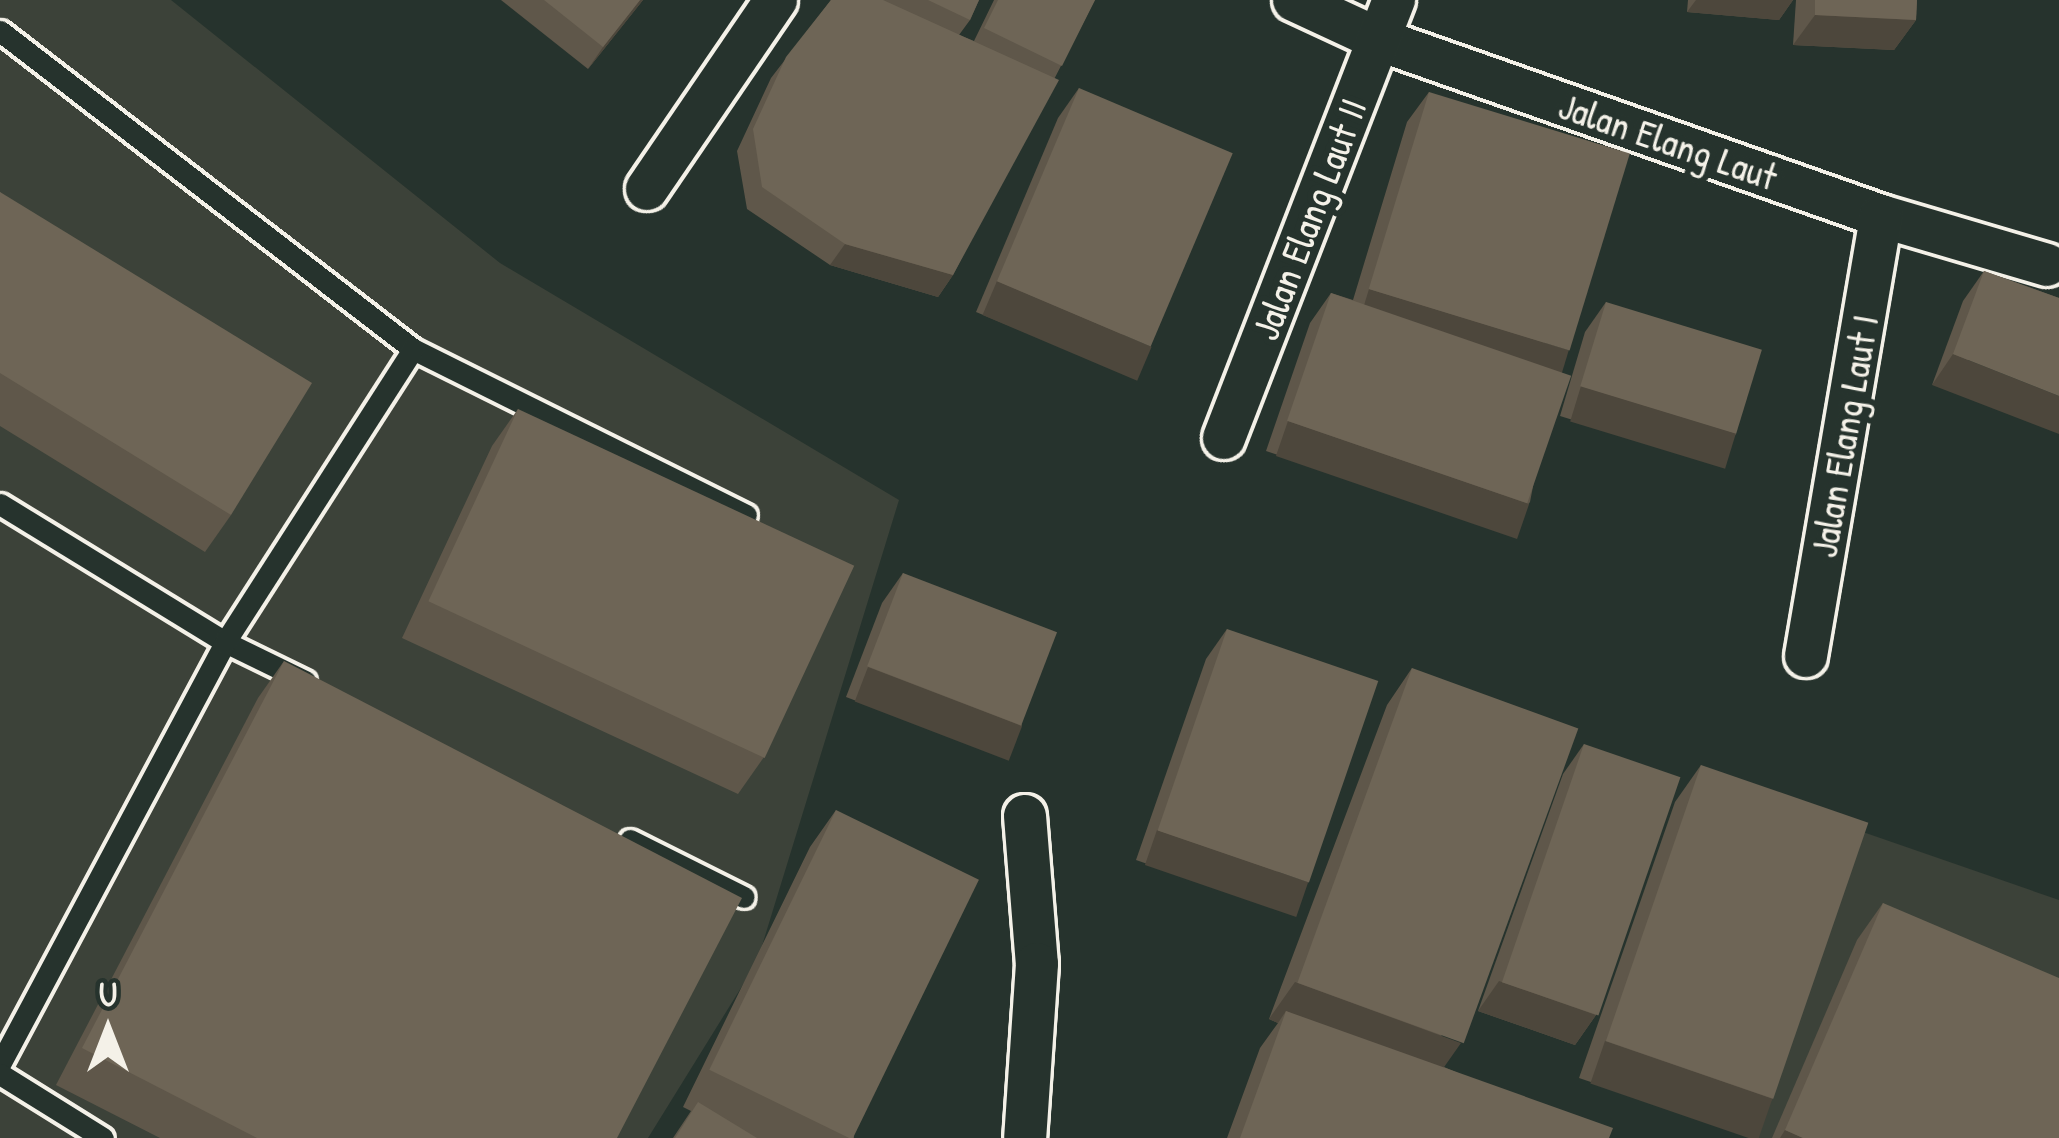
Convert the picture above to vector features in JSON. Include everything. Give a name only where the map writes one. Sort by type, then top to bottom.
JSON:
[{"type":"street","points":[[647,189],[776,0]]},
{"type":"street","name":"Jalan Elang Laut","points":[[1294,0],[1380,40],[1881,216],[2047,266]]},
{"type":"street","name":"Jalan Elang Laut II","points":[[1224,438],[1394,0]]},
{"type":"street","name":"Jalan Elang Laut I","points":[[1807,656],[1881,216]]},
{"type":"street","points":[[1025,816],[1037,964],[1025,1138]]},
{"type":"lane","points":[[0,31],[412,349],[764,524]]},
{"type":"lane","points":[[0,1064],[225,642],[412,349]]},
{"type":"lane","points":[[0,504],[225,642],[329,693]]},
{"type":"lane","points":[[599,825],[745,896]]},
{"type":"lane","points":[[0,1074],[103,1138]]},
{"type":"shaded area","points":[[0,0],[171,0],[500,263],[899,500],[757,962],[648,1138],[0,1138]]},
{"type":"shaded area","points":[[1860,831],[2059,900],[2059,1138],[1756,1138]]},
{"type":"building","points":[[544,0],[640,0],[603,47]]},
{"type":"building","points":[[831,0],[883,0],[1059,80],[953,275],[845,244],[762,187],[753,129],[786,57]]},
{"type":"building","points":[[928,0],[979,0],[970,20]]},
{"type":"building","points":[[998,0],[1095,0],[1062,66],[984,28]]},
{"type":"building","points":[[1815,0],[1917,0],[1916,20],[1815,15]]},
{"type":"building","points":[[1079,88],[1233,153],[1151,347],[997,281]]},
{"type":"building","points":[[1429,92],[1630,153],[1570,350],[1369,289]]},
{"type":"building","points":[[0,192],[312,383],[231,515],[0,373]]},
{"type":"building","points":[[1984,271],[2059,298],[2059,396],[1953,354]]},
{"type":"building","points":[[1331,293],[1571,376],[1527,503],[1287,421]]},
{"type":"building","points":[[1606,302],[1762,350],[1736,434],[1580,386]]},
{"type":"building","points":[[518,409],[854,566],[765,758],[428,601]]},
{"type":"building","points":[[903,573],[1057,632],[1021,725],[867,666]]},
{"type":"building","points":[[1227,629],[1378,681],[1309,882],[1158,830]]},
{"type":"building","points":[[284,661],[742,898],[617,1138],[257,1138],[82,1048]]},
{"type":"building","points":[[1412,668],[1578,729],[1464,1043],[1297,983]]},
{"type":"building","points":[[1584,744],[1680,777],[1598,1015],[1502,982]]},
{"type":"building","points":[[1701,765],[1868,823],[1773,1099],[1606,1041]]},
{"type":"building","points":[[836,810],[979,880],[853,1138],[709,1070]]},
{"type":"building","points":[[1883,903],[2059,978],[2059,1138],[1803,1138],[1785,1130]]},
{"type":"building","points":[[1286,1011],[1613,1128],[1609,1138],[1240,1138]]},
{"type":"building","points":[[698,1102],[757,1138],[675,1138]]}]
